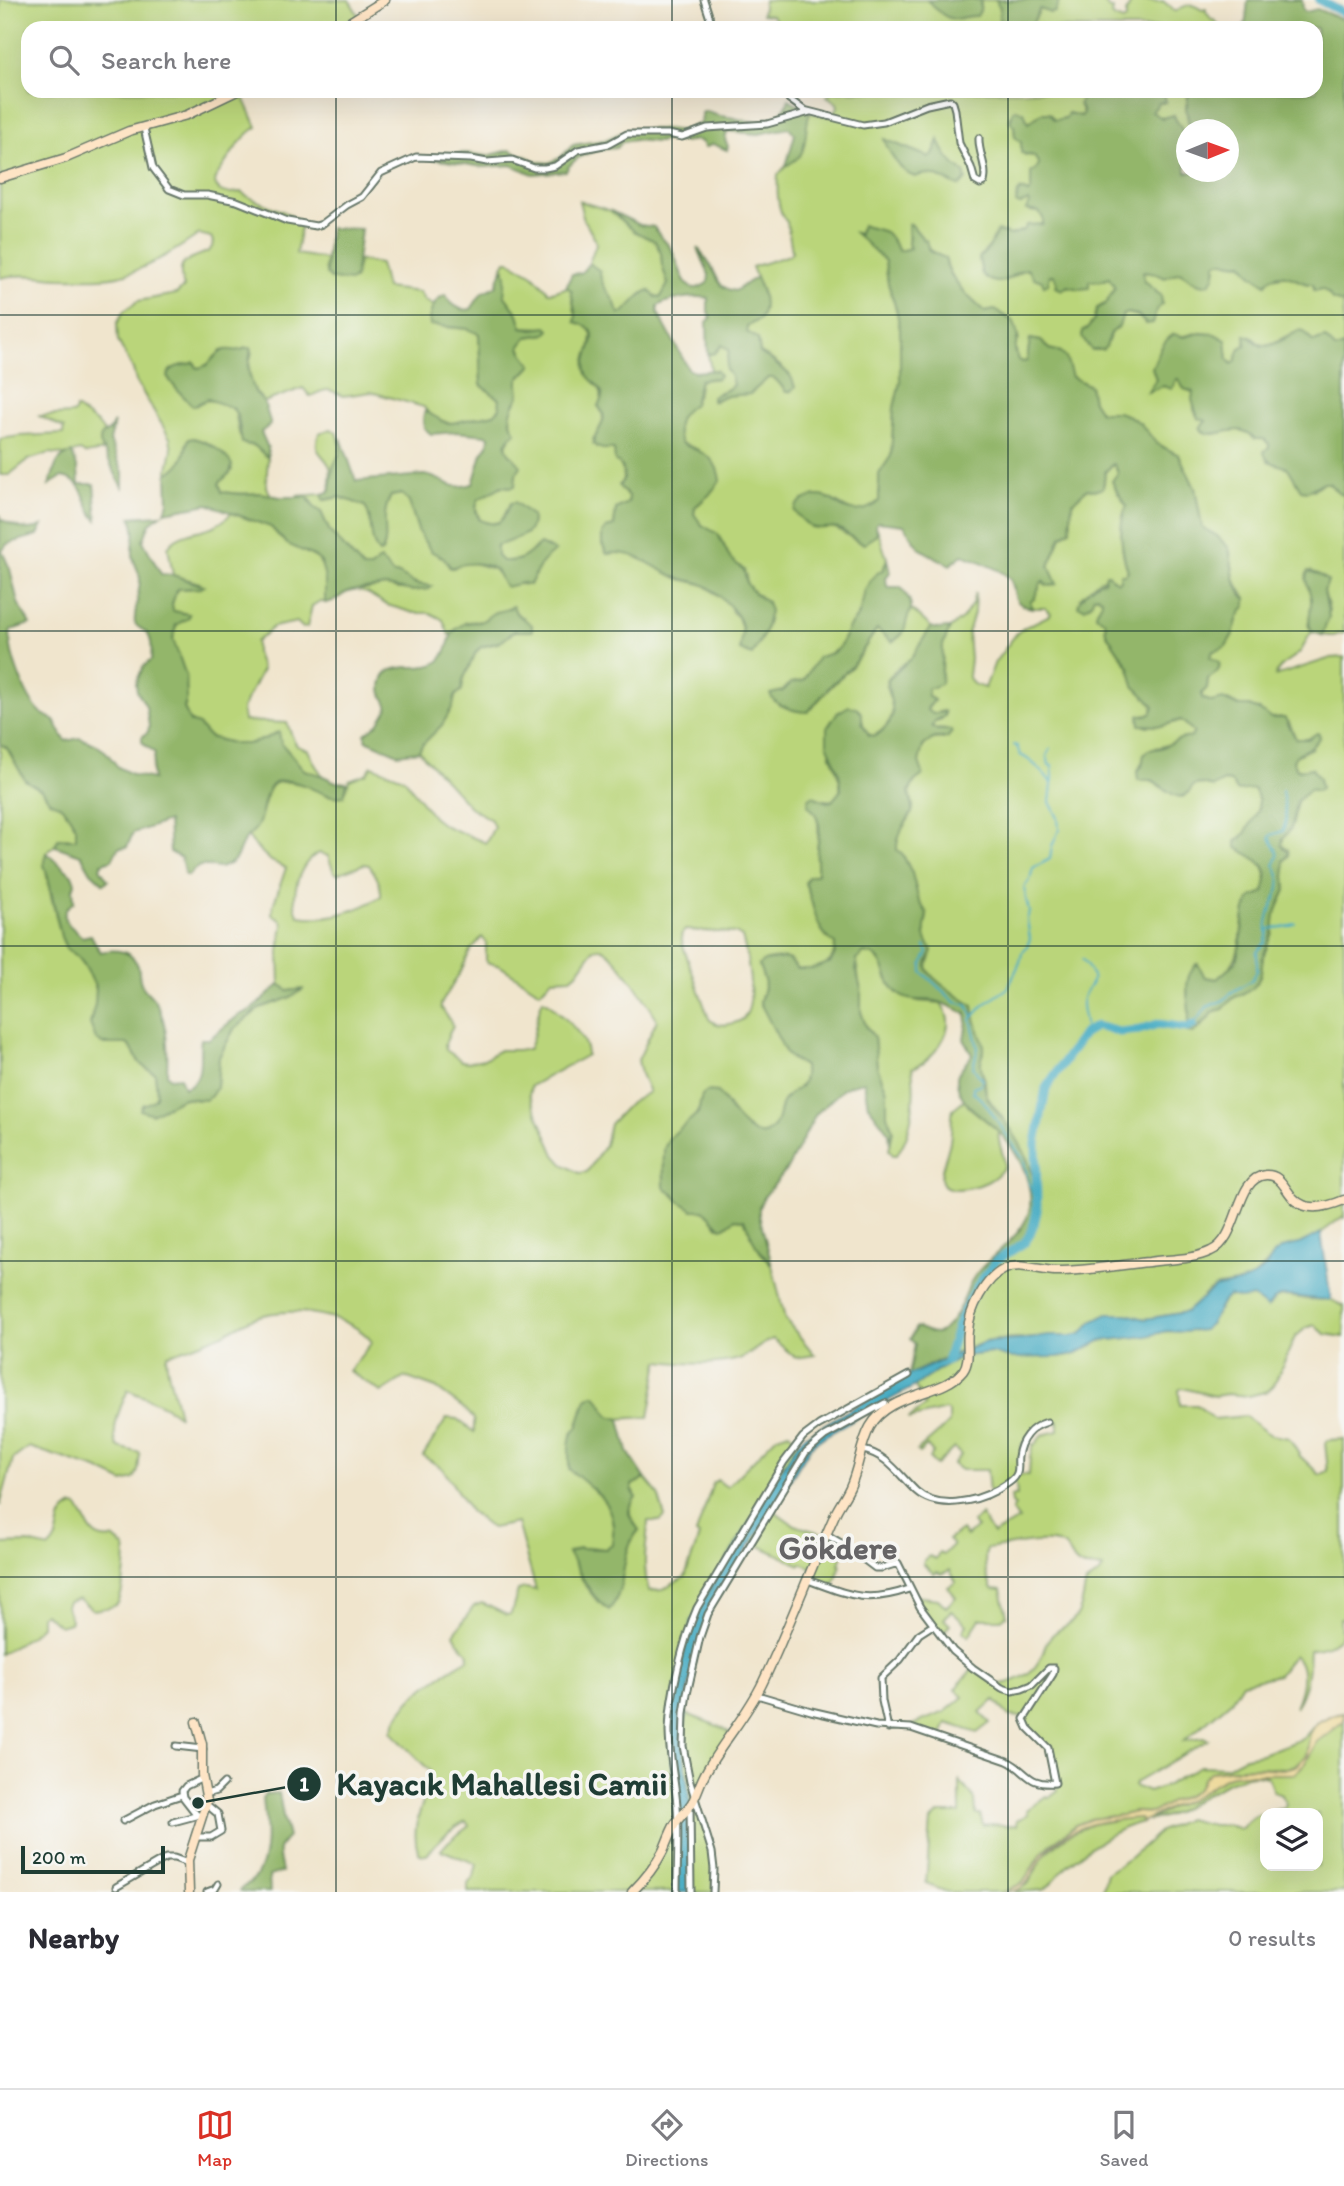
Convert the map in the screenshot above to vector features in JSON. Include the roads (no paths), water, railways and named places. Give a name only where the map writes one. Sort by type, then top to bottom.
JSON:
[{"type":"street","points":[[351,21],[385,0]]},
{"type":"street","points":[[704,0],[711,21]]},
{"type":"street","points":[[0,178],[53,162],[129,131],[187,115],[222,98]]},
{"type":"street","points":[[789,99],[799,108],[810,112],[855,124],[871,125],[950,100],[955,110],[959,142],[975,181],[979,184],[984,182],[986,173],[979,138]]},
{"type":"street","points":[[144,128],[153,168],[169,189],[184,195],[207,195],[237,201],[287,221],[316,226],[362,197],[381,173],[416,157],[471,159],[487,163],[512,160],[545,169],[555,166],[578,150],[609,145],[627,134],[668,134],[682,137],[707,128],[759,126],[810,112]]},
{"type":"street","points":[[677,1892],[679,1819],[669,1729],[672,1701],[692,1620],[792,1451],[803,1437],[819,1425],[883,1400],[904,1400],[947,1382],[962,1372],[967,1361],[968,1328],[972,1311],[984,1289],[1003,1270],[1018,1267],[1072,1270],[1207,1253],[1219,1247],[1227,1238],[1246,1190],[1262,1176],[1270,1175],[1278,1180],[1293,1198],[1304,1206],[1324,1206],[1344,1200]]},
{"type":"street","points":[[713,1892],[713,1861],[686,1766],[682,1729],[699,1637],[708,1614],[806,1452],[825,1436],[883,1400],[909,1375]]},
{"type":"street","points":[[634,1891],[659,1859],[712,1762],[757,1695],[852,1481],[883,1400]]},
{"type":"street","points":[[862,1450],[880,1456],[917,1492],[927,1498],[958,1502],[995,1491],[1013,1479],[1017,1474],[1020,1449],[1025,1437],[1033,1428],[1047,1422]]},
{"type":"street","points":[[757,1695],[811,1711],[888,1728],[911,1728],[1013,1763],[1026,1776],[1039,1782],[1055,1783],[1048,1748],[1030,1731],[1024,1721],[1054,1673],[1054,1668],[1048,1669],[1027,1688],[1012,1691],[1002,1688],[961,1659],[933,1625],[909,1589],[898,1563],[882,1568],[873,1567],[827,1535]]},
{"type":"street","points":[[808,1580],[853,1596],[867,1598],[909,1589]]},
{"type":"street","points":[[888,1728],[882,1701],[881,1678],[900,1660],[919,1634],[933,1625]]},
{"type":"street","points":[[682,1662],[692,1665]]},
{"type":"street","points":[[189,1892],[188,1863],[206,1799],[203,1749],[197,1722]]},
{"type":"street","points":[[176,1746],[203,1749]]},
{"type":"street","points":[[182,1795],[184,1787],[203,1778]]},
{"type":"street","points":[[206,1799],[224,1783]]},
{"type":"street","points":[[182,1795],[200,1815]]},
{"type":"street","points":[[123,1821],[155,1804],[182,1795]]},
{"type":"street","points":[[195,1837],[211,1837],[221,1830],[218,1814],[206,1799]]},
{"type":"street","points":[[689,1807],[691,1892]]},
{"type":"street","points":[[173,1822],[200,1815]]},
{"type":"street","points":[[116,1887],[167,1858],[173,1857],[188,1863]]},
{"type":"street","points":[[207,1892],[215,1889],[218,1884]]},
{"type":"water","points":[[1321,1233],[1331,1300],[1279,1296],[1267,1308],[1253,1297],[1241,1299],[1229,1296],[1223,1301],[1211,1323],[1203,1330],[1167,1331],[1100,1341],[1075,1354],[1057,1357],[1010,1358],[992,1353],[964,1356],[811,1446],[708,1614],[687,1694],[683,1746],[691,1814],[691,1892],[677,1892],[677,1805],[670,1747],[670,1711],[692,1620],[792,1451],[803,1437],[909,1375],[985,1342],[1081,1334],[1093,1321],[1107,1314],[1127,1314],[1145,1319],[1186,1312],[1214,1288],[1255,1276],[1282,1248],[1299,1244]]},
{"type":"waterway","points":[[1319,0],[1344,13]]},
{"type":"waterway","points":[[1013,745],[1017,746],[1020,755],[1037,767],[1051,783]]},
{"type":"waterway","points":[[1037,1211],[1023,1159],[985,1103],[973,1092],[973,1087],[981,1084],[982,1080],[973,1067],[978,1048],[971,1019],[984,1005],[1008,988],[1030,939],[1027,919],[1029,912],[1024,888],[1033,868],[1050,859],[1059,830],[1058,818],[1050,802],[1053,777],[1052,766],[1049,765],[1047,757],[1051,749]]},
{"type":"waterway","points":[[1267,932],[1269,915],[1280,882],[1274,865],[1278,853],[1270,837],[1283,831],[1286,820],[1282,790]]},
{"type":"waterway","points":[[1193,1025],[1207,1007],[1224,1000],[1252,980],[1257,971],[1257,952],[1265,943],[1269,929],[1295,923]]},
{"type":"waterway","points":[[925,946],[928,953],[922,964],[922,972],[955,1002],[967,1005],[972,1015]]},
{"type":"waterway","points":[[1082,959],[1092,976],[1082,1004],[1085,1032]]},
{"type":"waterway","points":[[947,1361],[960,1319],[976,1288],[996,1261],[1025,1242],[1034,1224],[1037,1211],[1036,1143],[1046,1088],[1083,1034],[1096,1026],[1119,1032],[1158,1024],[1187,1028],[1193,1025]]},
{"type":"place","name":"Kayacık Mahallesi Camii","points":[[198,1803]]},
{"type":"district","name":"Gökdere","points":[[838,1547]]}]
